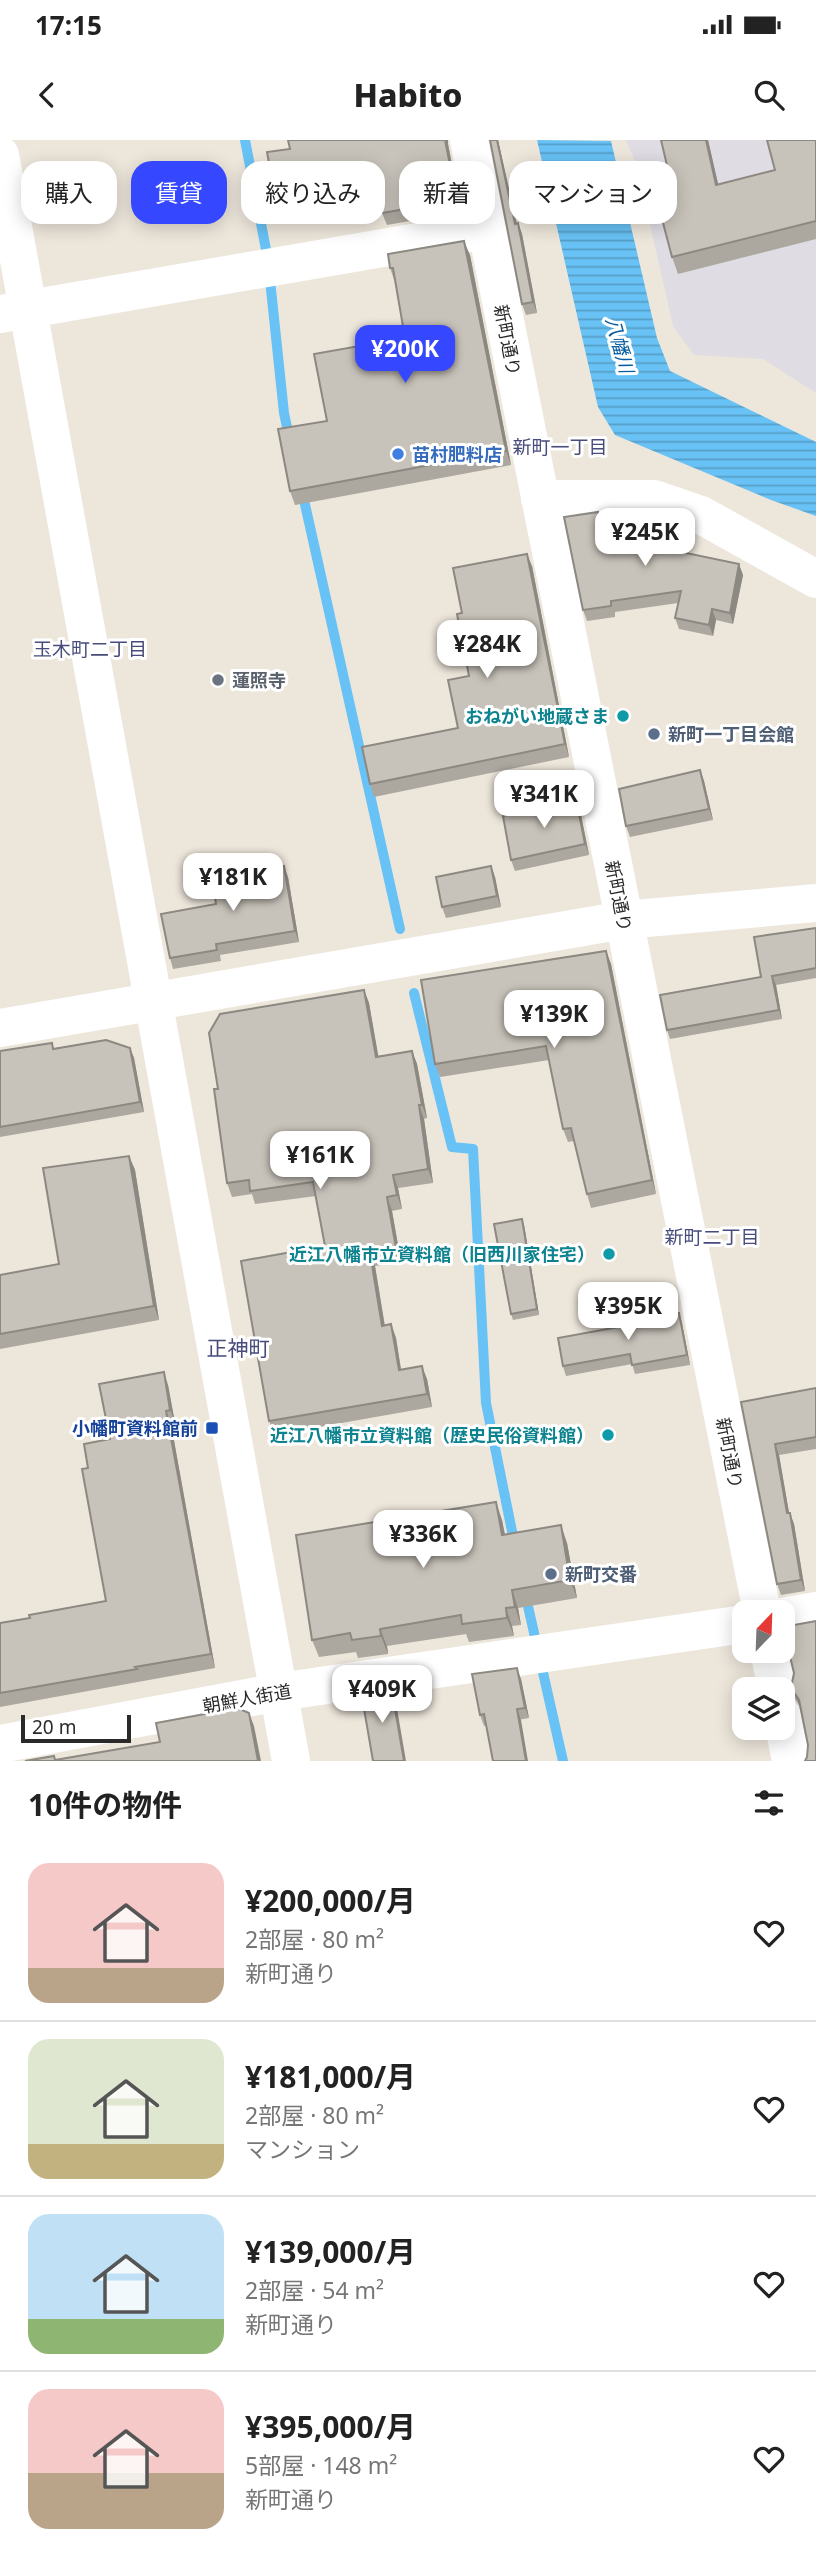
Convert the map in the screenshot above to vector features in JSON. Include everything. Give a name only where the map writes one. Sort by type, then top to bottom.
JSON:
[{"type":"street","name":"新町通り","points":[[469,140],[760,1600]]},
{"type":"street","points":[[0,155],[14,312],[152,1002],[291,1761]]},
{"type":"street","points":[[14,312],[487,230]]},
{"type":"street","points":[[540,499],[654,499],[701,515],[816,579]]},
{"type":"street","points":[[0,1028],[624,920],[816,903]]},
{"type":"street","points":[[795,1615],[816,1611]]},
{"type":"street","name":"朝鮮人街道","points":[[0,1744],[279,1692],[732,1626]]},
{"type":"street","points":[[787,1740],[791,1761]]},
{"type":"shaded area","points":[[626,140],[816,140],[816,393],[763,359],[694,355],[673,326],[650,224],[677,224],[677,161],[635,161]]},
{"type":"water","points":[[537,140],[611,141],[616,161],[542,161]]},
{"type":"water","name":"八幡川","points":[[556,224],[630,224],[657,338],[670,371],[816,442],[816,516],[615,435],[598,407]]},
{"type":"building","points":[[288,140],[445,140],[449,161],[399,161],[399,210],[385,212],[385,161],[269,161],[267,152],[290,149]]},
{"type":"building","points":[[490,140],[497,140],[509,196],[509,224],[518,224],[533,302],[522,304]]},
{"type":"building","points":[[661,140],[706,140],[716,185],[775,170],[767,140],[816,140],[816,221],[672,257],[663,224],[677,224],[677,161],[666,161]]},
{"type":"building","points":[[464,241],[506,451],[290,491],[278,429],[327,421],[314,354],[405,338],[393,268],[390,268],[388,254]]},
{"type":"building","points":[[598,512],[600,525],[658,517],[662,548],[739,564],[730,613],[712,609],[709,625],[675,618],[681,591],[611,601],[611,606],[583,610],[564,517]]},
{"type":"building","points":[[527,554],[565,744],[370,784],[362,747],[458,728],[448,680],[469,676],[457,614],[462,613],[453,568]]},
{"type":"building","points":[[700,770],[709,809],[626,826],[619,789]]},
{"type":"building","points":[[576,799],[585,844],[511,860],[503,816]]},
{"type":"building","points":[[284,866],[295,931],[216,944],[217,950],[170,958],[161,914],[216,904],[212,878]]},
{"type":"building","points":[[491,866],[497,896],[442,907],[436,877]]},
{"type":"building","points":[[816,928],[816,968],[772,976],[779,1010],[667,1030],[660,995],[761,977],[754,937]]},
{"type":"building","points":[[606,951],[652,1180],[587,1194],[571,1128],[563,1129],[546,1046],[435,1064],[421,980]]},
{"type":"building","points":[[364,990],[376,1057],[412,1051],[422,1105],[419,1105],[428,1169],[393,1175],[397,1195],[387,1197],[396,1248],[370,1253],[382,1326],[391,1324],[399,1370],[422,1366],[427,1394],[269,1421],[241,1261],[325,1246],[313,1182],[250,1191],[249,1180],[227,1183],[214,1089],[218,1089],[209,1033],[220,1014]]},
{"type":"building","points":[[106,1040],[130,1048],[140,1102],[0,1127],[0,1051],[52,1043],[53,1049]]},
{"type":"building","points":[[129,1156],[154,1306],[0,1334],[0,1275],[59,1264],[43,1168]]},
{"type":"building","points":[[522,1219],[537,1309],[511,1314],[494,1224]]},
{"type":"building","points":[[679,1313],[687,1355],[632,1365],[630,1354],[563,1366],[558,1338]]},
{"type":"building","points":[[164,1372],[170,1410],[166,1411],[211,1654],[0,1693],[0,1623],[106,1601],[82,1469],[88,1468],[84,1444],[110,1439],[99,1384]]},
{"type":"building","points":[[816,1388],[816,1437],[775,1444],[801,1580],[777,1584],[741,1402]]},
{"type":"building","points":[[496,1502],[502,1535],[561,1525],[570,1580],[512,1590],[515,1607],[506,1608],[507,1618],[462,1624],[461,1615],[380,1629],[381,1636],[352,1640],[350,1633],[312,1640],[296,1535]]},
{"type":"building","points":[[816,1621],[816,1761],[805,1761],[808,1745],[799,1700],[795,1694],[792,1663],[795,1663],[795,1625]]},
{"type":"building","points":[[517,1668],[525,1708],[517,1709],[526,1761],[493,1761],[484,1714],[480,1715],[472,1674]]},
{"type":"building","points":[[391,1686],[404,1761],[373,1761],[361,1691]]},
{"type":"building","points":[[237,1708],[249,1713],[258,1761],[25,1761],[54,1756],[55,1760],[160,1742],[156,1723]]},
{"type":"waterway","points":[[245,140],[268,260]]},
{"type":"waterway","points":[[270,280],[284,413],[290,441]]},
{"type":"waterway","points":[[302,491],[400,929]]},
{"type":"waterway","points":[[414,993],[452,1147],[473,1149],[486,1403],[515,1546]]},
{"type":"waterway","points":[[525,1593],[563,1761]]},
{"type":"place","name":"苗村肥料店","points":[[398,454]]},
{"type":"place","name":"蓮照寺","points":[[218,680]]},
{"type":"place","name":"おねがい地蔵さま","points":[[623,716]]},
{"type":"place","name":"新町一丁目会館","points":[[654,734]]},
{"type":"place","name":"近江八幡市立資料館（旧西川家住宅）","points":[[609,1254]]},
{"type":"place","name":"小幡町資料館前","points":[[212,1428]]},
{"type":"place","name":"近江八幡市立資料館（歴史民俗資料館）","points":[[608,1435]]},
{"type":"place","name":"新町交番","points":[[551,1574]]},
{"type":"district","name":"新町一丁目","points":[[560,447]]},
{"type":"district","name":"玉木町二丁目","points":[[90,649]]},
{"type":"district","name":"新町二丁目","points":[[712,1237]]},
{"type":"district","name":"正神町","points":[[238,1348]]}]
